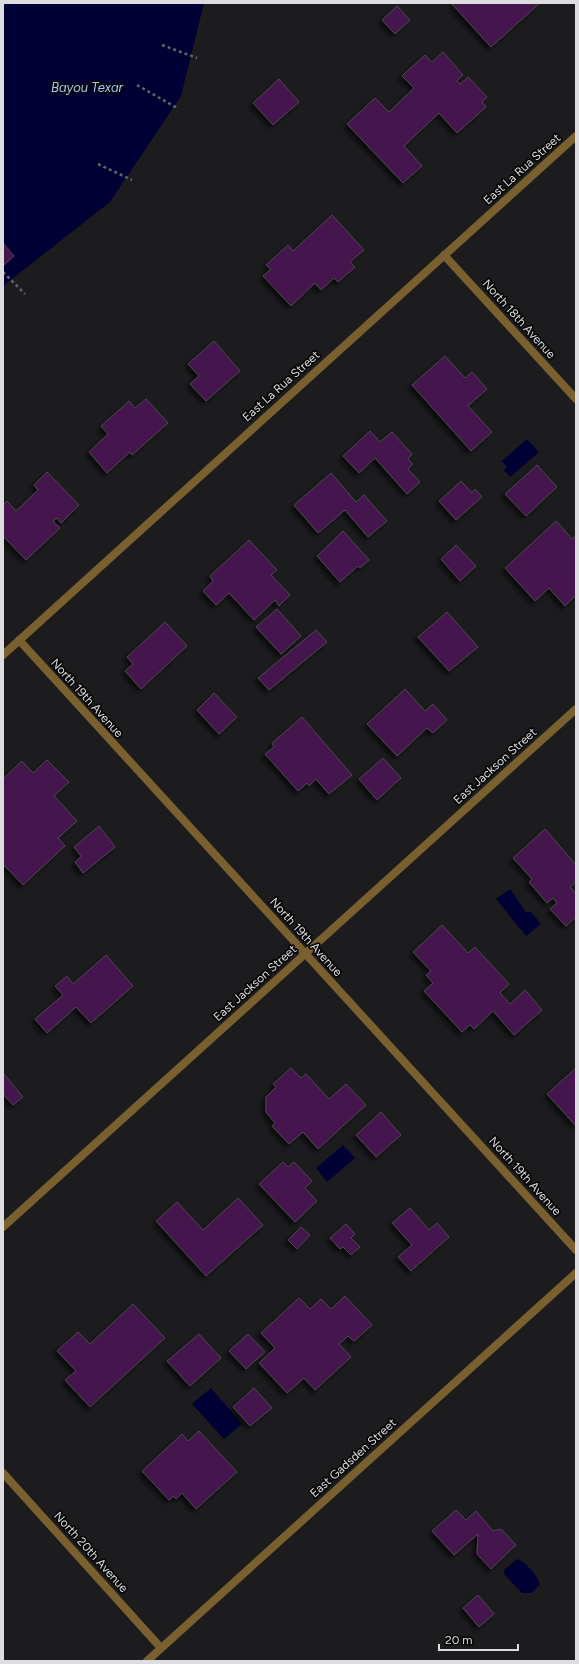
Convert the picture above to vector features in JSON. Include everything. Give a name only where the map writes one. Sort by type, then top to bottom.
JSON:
[{"type":"street","name":"East La Rua Street","points":[[3,654],[576,136]]},
{"type":"street","name":"North 18th Avenue","points":[[444,255],[576,399]]},
{"type":"street","name":"North 19th Avenue","points":[[19,640],[576,1250]]},
{"type":"street","name":"East Jackson Street","points":[[3,1227],[576,709]]},
{"type":"street","name":"East Gadsden Street","points":[[147,1661],[576,1273]]},
{"type":"street","name":"North 20th Avenue","points":[[3,1473],[162,1648]]},
{"type":"path","points":[[162,45],[197,58]]},
{"type":"path","points":[[137,85],[177,108]]},
{"type":"path","points":[[98,164],[132,180]]},
{"type":"path","points":[[3,272],[25,294]]},
{"type":"water","name":"Bayou Texar","points":[[3,3],[204,3],[181,96],[110,202],[3,286]]},
{"type":"water","points":[[527,439],[539,452],[510,477],[504,470],[507,467],[502,461]]},
{"type":"water","points":[[510,889],[526,912],[531,912],[541,924],[526,936],[496,899]]},
{"type":"water","points":[[343,1145],[355,1158],[327,1182],[316,1168]]},
{"type":"water","points":[[211,1388],[242,1424],[224,1439],[192,1404]]},
{"type":"water","points":[[517,1559],[528,1566],[539,1581],[540,1585],[531,1593],[522,1593],[505,1575],[504,1570]]},
{"type":"building","points":[[451,3],[540,3],[491,47]]},
{"type":"building","points":[[397,6],[410,20],[395,34],[382,20]]},
{"type":"building","points":[[443,52],[463,75],[457,81],[460,84],[468,77],[487,97],[482,102],[486,107],[457,133],[439,113],[404,146],[422,166],[403,183],[347,124],[375,98],[389,112],[414,88],[402,76],[425,55],[432,62]]},
{"type":"building","points":[[279,79],[299,102],[273,125],[253,103]]},
{"type":"building","points":[[332,215],[364,250],[350,262],[355,267],[338,282],[334,278],[321,290],[315,283],[291,306],[263,276],[271,269],[266,265],[288,245],[293,251]]},
{"type":"building","points":[[3,243],[14,256],[3,266]]},
{"type":"building","points":[[214,341],[240,371],[206,401],[190,384],[199,376],[188,364]]},
{"type":"building","points":[[445,356],[465,378],[472,372],[487,389],[468,406],[492,432],[471,451],[412,385]]},
{"type":"building","points":[[146,399],[168,423],[132,455],[130,452],[107,473],[89,452],[108,434],[101,426],[129,401],[135,408]]},
{"type":"building","points":[[370,431],[380,442],[392,432],[412,454],[408,459],[413,464],[408,469],[420,482],[407,494],[375,458],[359,473],[343,456]]},
{"type":"building","points":[[537,465],[557,487],[526,516],[505,494]]},
{"type":"building","points":[[47,472],[79,505],[61,523],[57,518],[53,521],[60,528],[26,560],[3,536],[3,505],[7,501],[16,511],[38,490],[34,485]]},
{"type":"building","points":[[331,473],[356,502],[364,495],[387,521],[368,537],[345,510],[318,533],[294,505]]},
{"type":"building","points":[[461,481],[472,493],[475,489],[482,497],[456,520],[439,501]]},
{"type":"building","points":[[556,521],[572,539],[576,536],[576,595],[565,606],[549,588],[535,601],[505,568]]},
{"type":"building","points":[[343,531],[369,560],[360,568],[358,566],[340,582],[317,556]]},
{"type":"building","points":[[249,540],[277,570],[271,575],[290,595],[279,606],[275,600],[254,620],[229,593],[216,605],[203,591],[213,581],[210,576]]},
{"type":"building","points":[[456,545],[476,566],[460,581],[441,559]]},
{"type":"building","points":[[277,609],[301,636],[281,654],[256,627]]},
{"type":"building","points":[[447,612],[478,647],[449,671],[418,637]]},
{"type":"building","points":[[165,622],[187,646],[141,689],[125,671],[133,664],[127,657]]},
{"type":"building","points":[[316,630],[327,642],[269,690],[258,678]]},
{"type":"building","points":[[405,689],[425,711],[433,704],[447,720],[433,733],[427,728],[397,756],[367,724]]},
{"type":"building","points":[[214,693],[237,717],[219,734],[197,710]]},
{"type":"building","points":[[302,717],[352,775],[329,794],[316,779],[309,786],[307,783],[298,791],[265,754],[274,747],[272,743]]},
{"type":"building","points":[[383,758],[401,778],[377,800],[359,779]]},
{"type":"building","points":[[47,760],[69,782],[54,796],[77,821],[58,838],[65,846],[23,885],[3,864],[3,777],[4,778],[22,761],[33,773]]},
{"type":"building","points":[[99,826],[115,847],[83,873],[75,862],[81,856],[74,847]]},
{"type":"building","points":[[545,829],[576,865],[576,882],[570,887],[576,894],[576,917],[566,926],[550,909],[557,903],[553,898],[547,903],[529,882],[532,879],[513,858]]},
{"type":"building","points":[[442,925],[468,953],[475,947],[509,984],[500,993],[510,1004],[525,990],[542,1010],[514,1035],[493,1011],[474,1029],[470,1025],[462,1032],[424,991],[433,983],[426,975],[431,971],[413,952]]},
{"type":"building","points":[[106,955],[133,986],[91,1023],[76,1007],[47,1033],[35,1019],[63,995],[55,986],[67,976],[73,984]]},
{"type":"building","points":[[291,1068],[301,1078],[306,1074],[329,1099],[346,1084],[366,1105],[318,1149],[303,1132],[289,1144],[272,1126],[275,1123],[266,1112],[266,1097],[276,1087],[273,1084]]},
{"type":"building","points":[[576,1068],[576,1126],[547,1094]]},
{"type":"building","points":[[3,1073],[23,1097],[13,1105],[4,1095],[3,1096]]},
{"type":"building","points":[[381,1112],[401,1135],[376,1157],[356,1135]]},
{"type":"building","points":[[283,1162],[288,1167],[294,1162],[312,1181],[305,1188],[317,1201],[295,1222],[259,1184]]},
{"type":"building","points":[[238,1198],[263,1225],[206,1276],[156,1221],[177,1202],[203,1230]]},
{"type":"building","points":[[410,1208],[429,1230],[437,1223],[449,1237],[411,1271],[398,1257],[412,1245],[392,1223]]},
{"type":"building","points":[[346,1224],[355,1234],[351,1238],[360,1247],[351,1255],[343,1247],[340,1249],[330,1238]]},
{"type":"building","points":[[301,1227],[310,1235],[297,1249],[288,1240]]},
{"type":"building","points":[[345,1296],[372,1325],[354,1341],[348,1336],[339,1344],[351,1357],[315,1390],[304,1378],[287,1393],[259,1363],[275,1348],[261,1333],[299,1298],[310,1309],[321,1299],[331,1309]]},
{"type":"building","points":[[133,1304],[165,1338],[90,1407],[65,1380],[76,1371],[57,1351],[78,1332],[90,1344]]},
{"type":"building","points":[[199,1334],[221,1358],[190,1386],[167,1361]]},
{"type":"building","points":[[248,1334],[265,1352],[246,1369],[229,1351]]},
{"type":"building","points":[[254,1388],[272,1408],[250,1426],[233,1407]]},
{"type":"building","points":[[199,1431],[237,1472],[196,1509],[182,1493],[176,1499],[174,1496],[169,1500],[142,1471],[182,1434],[188,1441]]},
{"type":"building","points":[[456,1510],[466,1520],[476,1511],[493,1531],[501,1529],[516,1545],[491,1569],[477,1554],[478,1534],[454,1555],[432,1531]]},
{"type":"building","points":[[478,1595],[494,1614],[479,1627],[463,1608]]}]
